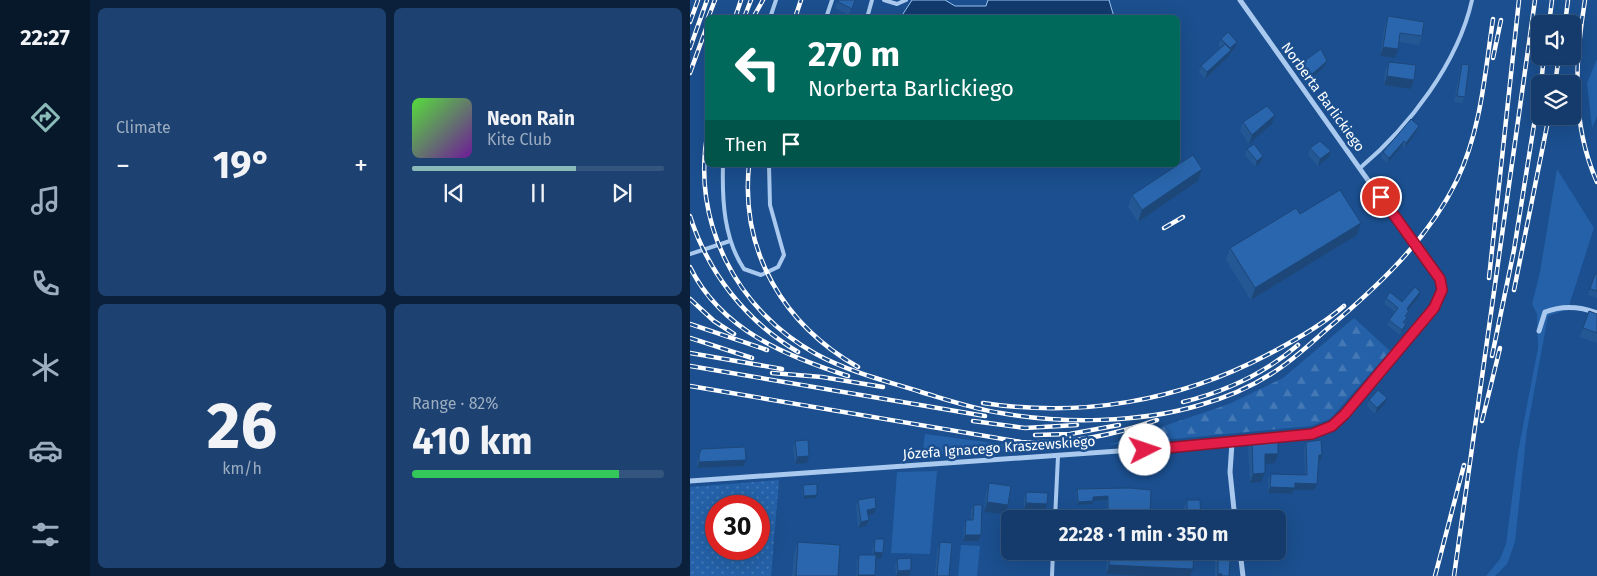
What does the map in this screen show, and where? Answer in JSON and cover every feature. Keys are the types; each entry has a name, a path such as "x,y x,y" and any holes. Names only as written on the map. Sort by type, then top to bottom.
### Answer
{"street":[{"name":"Norberta Barlickiego","path":"1240,0 1440,279 1442,290 1434,308"},
{"path":"1539,331 1545,312 1558,307 1584,308 1597,313"},
{"name":"Józefa Ignacego Kraszewskiego","path":"690,481 1232,443 1312,434 1332,426 1434,308"},
{"path":"1232,443 1230,472 1234,510"},
{"path":"1241,560 1243,576"}],"lane":[{"path":"771,15 776,0"},
{"path":"827,15 832,0"},
{"path":"868,15 872,0"},
{"path":"884,0 897,4 906,0"},
{"path":"1360,168 1393,136 1443,70 1464,30 1472,0"},
{"path":"723,167 724,208 730,241 738,260 744,269 750,273 768,273 778,267 782,261 783,248 770,205 769,167"},
{"path":"690,254 730,241"},
{"path":"1055,510 1058,456"},
{"path":"1052,576 1053,560"}],"green space":[{"path":"1597,59 1597,116 1592,128 1587,83"},
{"path":"1557,169 1594,228 1568,309 1548,316 1527,430 1515,542 1507,564 1495,576 1486,576 1500,559 1506,544 1518,452 1538,348 1537,314 1532,304 1540,272"},
{"path":"1354,318 1390,351 1330,419 1311,426 1108,445 1229,404 1283,378"},
{"path":"925,434 1038,449 922,455"},
{"path":"937,471 930,554 891,553 897,472"},
{"path":"779,480 771,576 690,576 690,487"},
{"path":"961,545 980,546 977,576 958,576"}],"shaded area":[{"path":"912,0 945,0 955,6 986,6 988,0 1109,0 1113,15 902,15"}],"building":[{"path":"839,0 855,0 852,9 838,2"},
{"path":"1388,16 1424,22 1422,36 1400,33 1398,49 1383,47"},
{"path":"1228,32 1237,42 1230,48 1221,39"},
{"path":"1225,44 1231,50 1207,72 1201,66"},
{"path":"1321,49 1327,61 1311,75 1300,64"},
{"path":"1389,62 1416,65 1414,80 1387,76"},
{"path":"1462,64 1469,65 1465,97 1457,96"},
{"path":"1267,106 1275,115 1252,135 1243,122"},
{"path":"1411,119 1419,126 1406,143 1404,141 1389,158 1383,152"},
{"path":"1320,141 1331,151 1320,159 1310,148"},
{"path":"1254,144 1263,156 1257,161 1247,149"},
{"path":"1193,155 1202,169 1142,210 1132,195 1175,167 1180,167 1180,164"},
{"path":"1340,190 1361,223 1255,288 1230,248 1296,208 1300,214"},
{"path":"1595,274 1597,275 1597,291 1590,289"},
{"path":"1415,287 1420,292 1408,307 1407,310 1409,311 1405,316 1407,318 1403,322 1406,324 1402,330 1389,320 1398,308 1386,298 1390,292 1402,302"},
{"path":"1589,311 1597,314 1597,333 1583,328"},
{"path":"1378,390 1387,398 1377,408 1369,400"},
{"path":"1278,438 1278,454 1265,454 1265,473 1253,474 1252,440"},
{"path":"808,440 809,456 797,457 795,441"},
{"path":"1321,440 1322,455 1319,455 1317,484 1295,483 1295,488 1270,487 1271,474 1307,475 1306,442"},
{"path":"745,447 746,460 699,462 701,449"},
{"path":"989,483 1011,486 1008,505 987,502"},
{"path":"817,484 817,495 804,496 803,485"},
{"path":"1129,488 1151,490 1150,510 1108,510 1108,496 1093,497 1093,501 1078,502 1077,489"},
{"path":"1026,492 1048,493 1047,504 1026,503"},
{"path":"875,497 876,508 867,510 869,520 861,522 858,500"},
{"path":"1187,500 1200,500 1201,510 1187,510"},
{"path":"974,505 982,505 981,535 965,535 966,520 973,520"},
{"path":"875,539 884,539 883,553 874,552"},
{"path":"798,542 840,545 838,576 796,576"},
{"path":"940,542 952,543 949,576 937,576"},
{"path":"859,555 876,555 875,575 858,575"},
{"path":"911,558 911,570 898,571 897,559"},
{"path":"1109,560 1194,560 1193,569 1109,565"},
{"path":"1218,560 1230,560 1229,576 1218,574"}],"railway":[{"path":"690,22 698,0"},
{"path":"690,48 707,0"},
{"path":"709,15 715,0"},
{"path":"736,15 741,0"},
{"path":"745,15 751,0"},
{"path":"755,15 763,0"},
{"path":"796,15 801,0"},
{"path":"1489,278 1519,0"},
{"path":"1454,576 1535,0"},
{"path":"1550,15 1552,0"},
{"path":"1566,15 1568,0"},
{"path":"1585,0 1579,46 1579,115 1583,138 1597,182"},
{"path":"705,156 706,198 713,230 726,260 742,288 763,314 788,336 816,354 868,376 961,404 1025,417 1101,420 1177,411 1219,399 1263,379 1278,369 1299,354 1382,280 1416,243 1445,202 1457,180 1472,141 1481,101 1493,19"},
{"path":"1493,58 1501,20"},
{"path":"690,73 705,31"},
{"path":"1542,75 1543,65"},
{"path":"1556,75 1558,65"},
{"path":"1492,356 1514,250 1534,125"},
{"path":"1514,290 1547,125"},
{"path":"749,167 748,197 752,227 760,256 772,283 789,308 808,330 832,350 858,367"},
{"path":"690,216 707,257 731,294 762,326 798,352"},
{"path":"1164,228 1183,217"},
{"path":"690,267 703,289 719,308 757,338 802,359 848,376"},
{"path":"690,299 714,321 734,334"},
{"path":"983,403 1020,407 1093,407 1129,402 1164,394 1234,371 1267,355 1307,333 1344,306"},
{"path":"690,324 767,350"},
{"path":"690,338 752,358"},
{"path":"1183,402 1214,393 1244,380 1272,364 1298,345"},
{"path":"1482,421 1500,348"},
{"path":"690,353 782,369"},
{"path":"690,366 985,416"},
{"path":"772,373 822,377 883,387"},
{"path":"690,386 1021,442 1056,442 1090,438 1107,435 1157,420"},
{"path":"973,421 1025,428 1077,425"},
{"path":"1035,435 1070,434 1119,425"},
{"path":"1435,576 1464,465"}],"route":[{"path":"1145,450 1312,434 1332,426 1345,414 1434,308 1442,290 1440,279 1381,197"}]}
